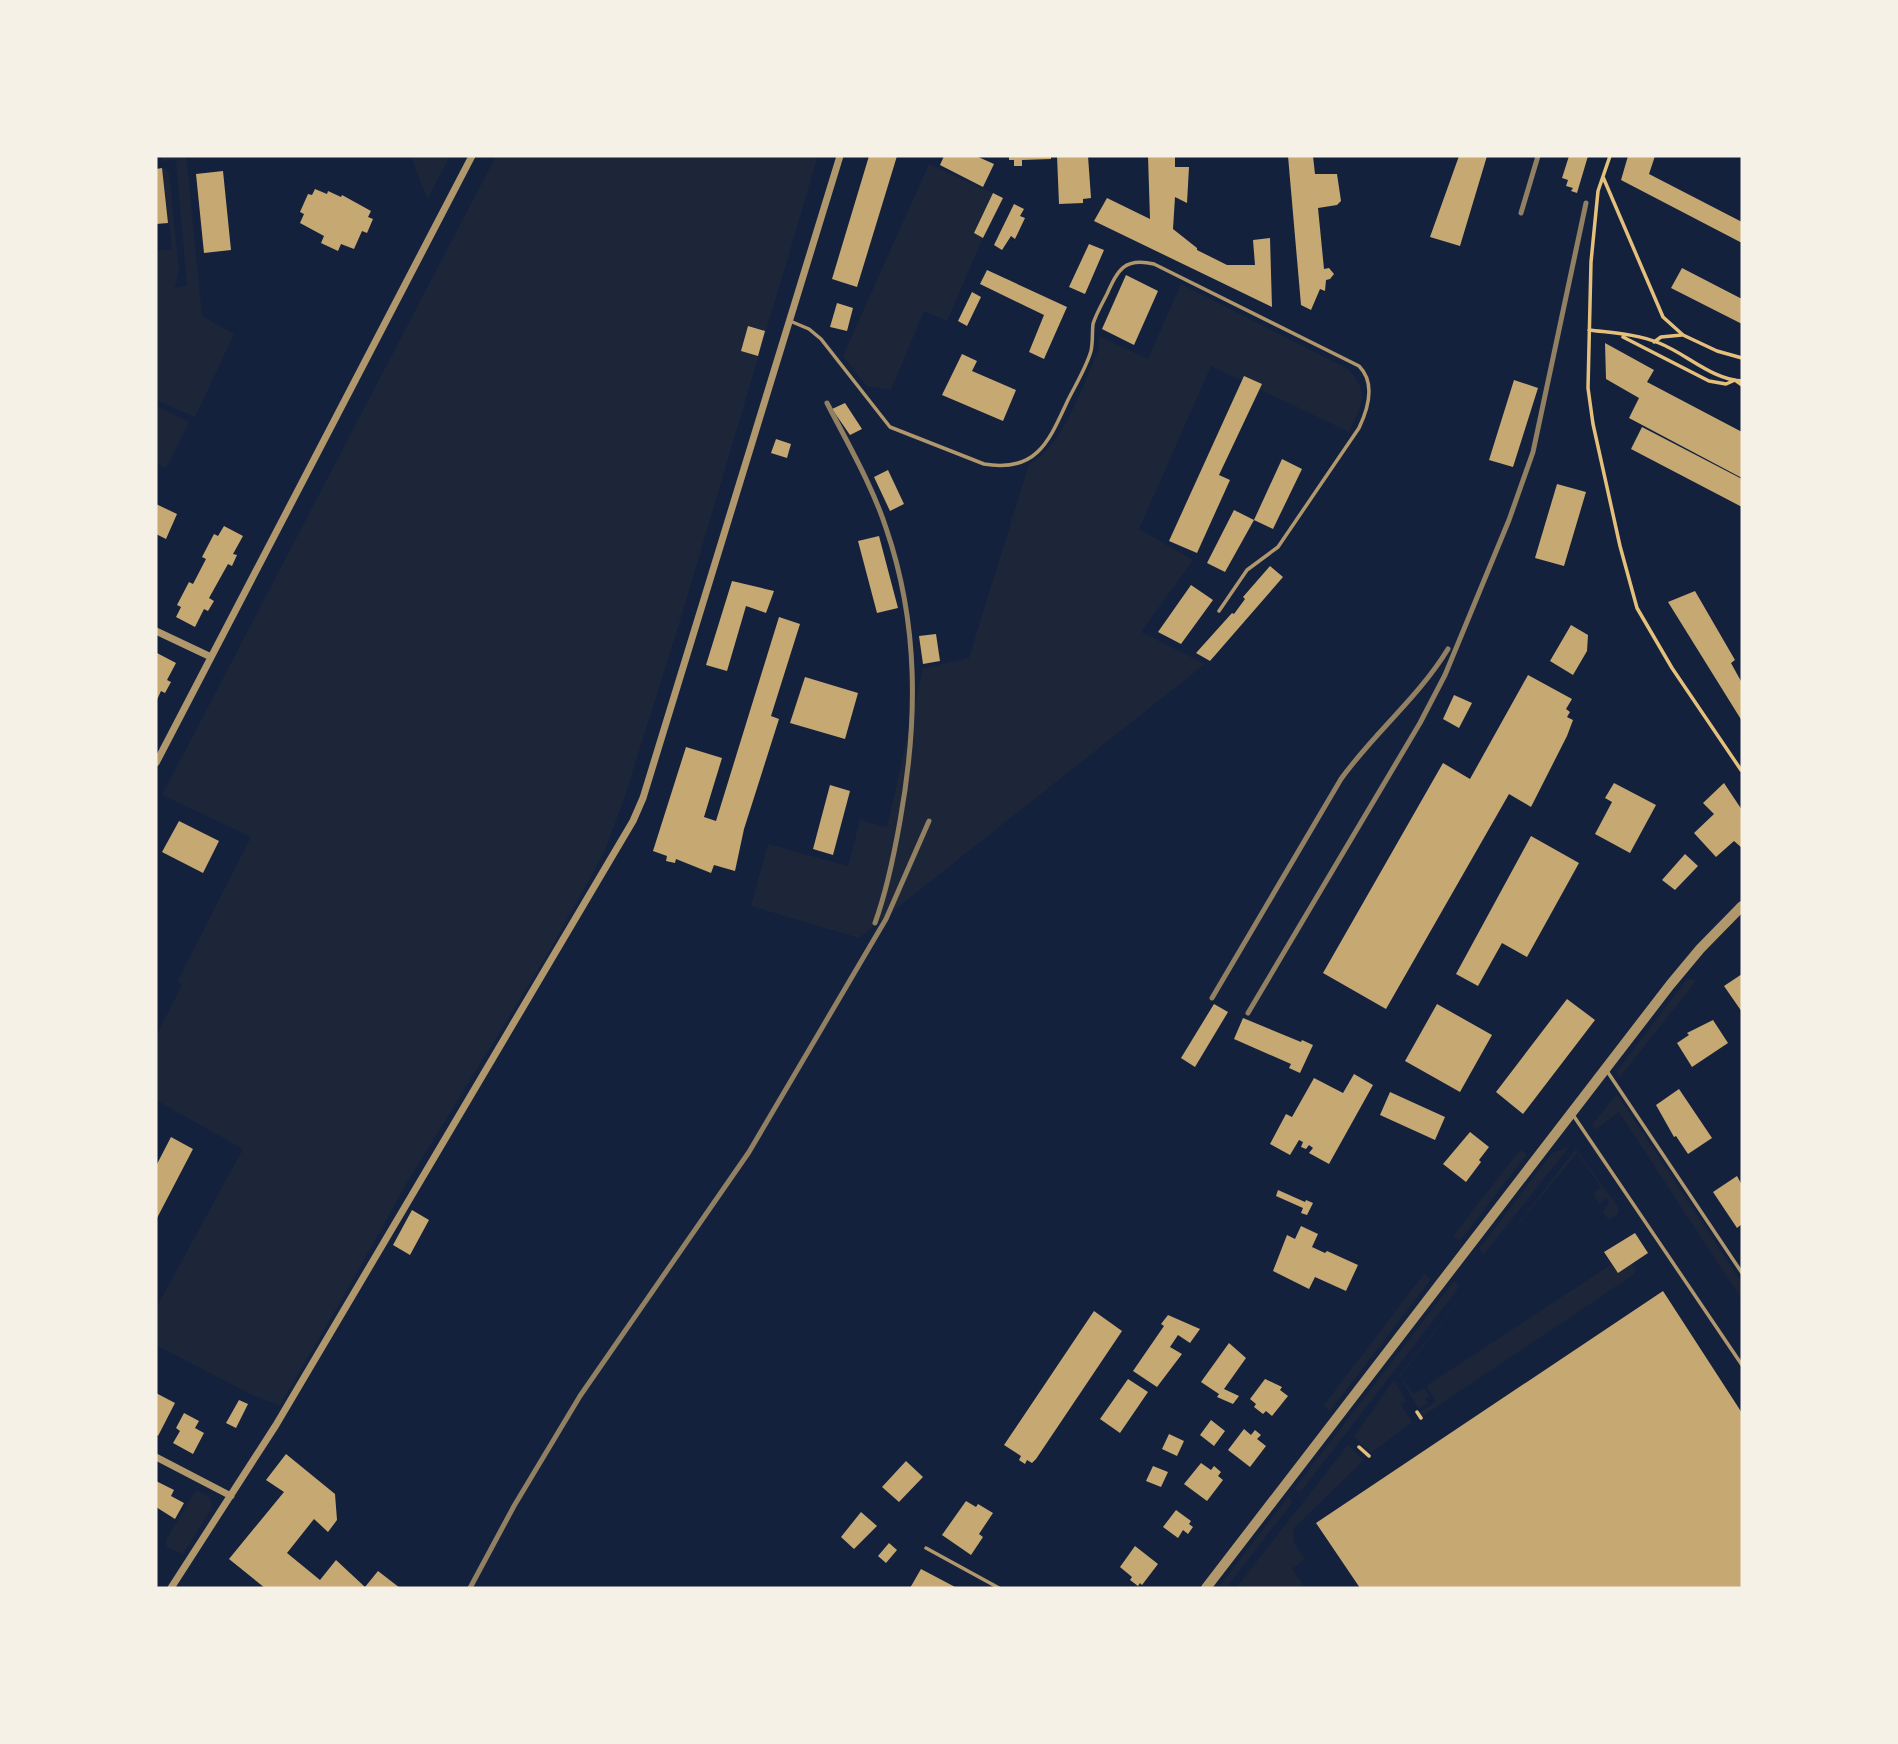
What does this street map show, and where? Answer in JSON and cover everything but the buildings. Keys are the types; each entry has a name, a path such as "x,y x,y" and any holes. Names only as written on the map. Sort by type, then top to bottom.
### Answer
{"street":[{"path":"156,763 472,156"},
{"path":"172,1588 284,1413 633,821 643,798 840,156"},
{"path":"156,631 211,656"},
{"path":"1206,1588 1685,967 1742,906"},
{"path":"156,1457 231,1496"}],"lane":[{"path":"790,320 809,329 821,339 895,430 994,466 1020,464 1032,458 1047,444 1089,355 1095,318 1118,271 1128,264 1154,264 1359,366 1367,377 1369,393 1359,428 1278,547 1247,570 1219,611"},
{"path":"1606,1069 1742,1273"},
{"path":"1572,1113 1742,1365"},
{"path":"926,1548 999,1588"}],"path":[{"path":"1610,156 1602,175 1596,205 1591,262 1588,388 1593,424 1620,546 1637,608 1672,668 1741,770"},
{"path":"1602,175 1663,317 1683,335 1717,351 1742,358"},
{"path":"1589,330 1654,342 1713,373 1742,383"},
{"path":"1618,334 1709,381 1726,384 1735,380"},
{"path":"1654,342 1661,337 1683,335"},
{"path":"1417,1412 1421,1418"},
{"path":"1359,1447 1369,1456"}],"shaded area":[{"path":"162,156 186,156 202,316 234,334 195,417 156,400 156,251 172,249 162,168 169,174 179,270 175,288 187,286 176,160 162,161"},
{"path":"411,156 450,156 428,198 427,198"},
{"path":"496,156 818,156 679,624 624,799 604,853 547,955 405,1186 280,1405 254,1396 156,1345 156,1308 243,1149 156,1100 156,1036 182,985 177,982 251,837 162,795"},
{"path":"929,164 993,193 974,233 983,238 947,321 924,311 891,390 867,386 843,356"},
{"path":"1181,284 1348,369 1359,385 1362,399 1349,432 1211,366 1139,529 1193,560 1141,632 1205,664 859,938 751,906 768,844 848,866 860,820 887,827 923,668 969,658 1029,464 1052,444 1071,413 1099,348 1099,336 1148,359"},
{"path":"156,406 189,422 166,468 156,463"},
{"path":"1688,978 1696,981 1619,1078 1617,1071"},
{"path":"1617,1094 1742,1283 1742,1300 1619,1112 1595,1130 1592,1125"},
{"path":"1569,1147 1484,1254 1479,1249 1552,1153"},
{"path":"1576,1149 1618,1207 1618,1214 1609,1220 1603,1213 1609,1202 1606,1198 1599,1204 1593,1194 1601,1187 1577,1153 1499,1248 1400,1377 1414,1394 1424,1388 1429,1396 1425,1399 1428,1403 1419,1409 1399,1376"},
{"path":"1520,1150 1527,1154 1460,1241 1453,1236"},
{"path":"1632,1263 1636,1271 1633,1275 1423,1416 1420,1412 1436,1401 1426,1386 1612,1264 1618,1272"},
{"path":"1424,1274 1431,1279 1330,1411 1323,1406"},
{"path":"1454,1281 1460,1286 1302,1490 1294,1489"},
{"path":"1394,1380 1406,1401 1401,1405 1412,1422 1371,1453 1354,1437"},
{"path":"1348,1445 1364,1460 1293,1529 1294,1543 1305,1559 1292,1569 1305,1588 1236,1588"},
{"path":"196,1490 210,1497 212,1508 183,1554 167,1547 166,1540"},
{"path":"1288,1497 1291,1504 1226,1588 1218,1588"}],"railway":[{"path":"1521,213 1538,156"},
{"path":"1248,1013 1420,723 1445,675 1509,520 1533,452 1586,203"},
{"path":"827,403 867,480 886,528 905,600 910,637 912,710 906,784 893,860 875,923"},
{"path":"1212,998 1341,779 1423,684 1448,649"},
{"path":"470,1588 514,1506 580,1396 749,1152 886,919 929,821"}]}
